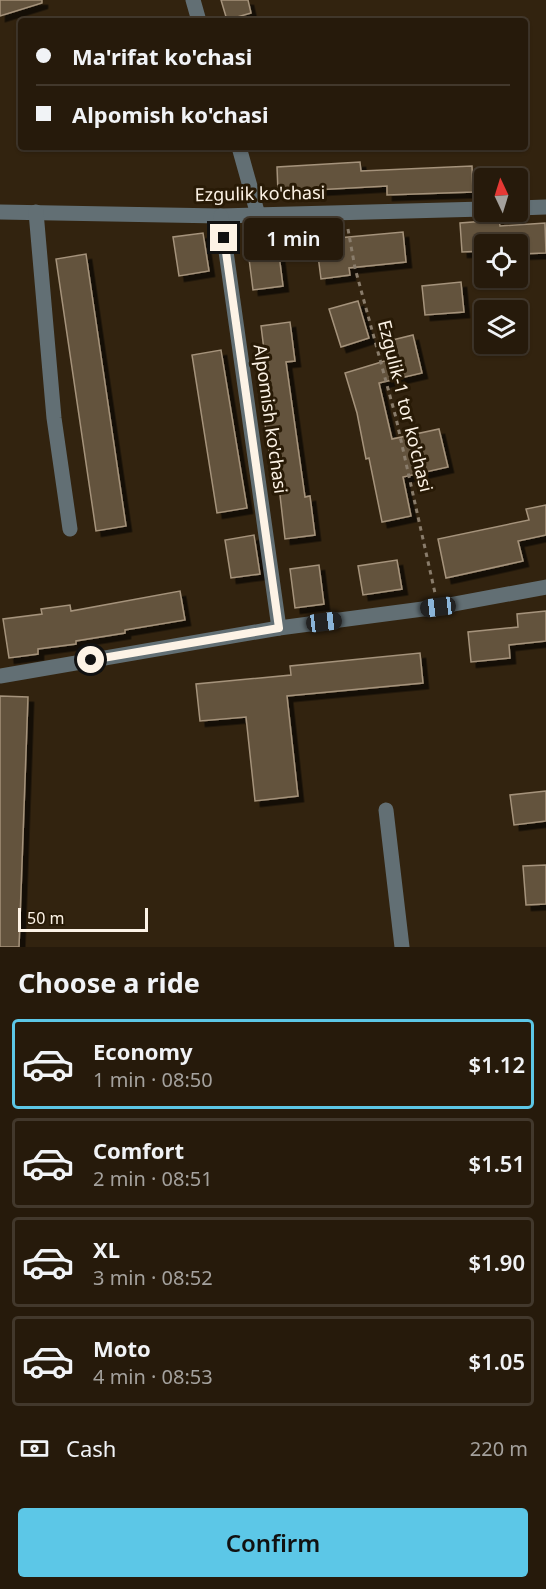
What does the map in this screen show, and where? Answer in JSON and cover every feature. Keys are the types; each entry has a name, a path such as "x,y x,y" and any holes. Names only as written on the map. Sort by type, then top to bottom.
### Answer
{"street":[{"path":"193,0 199,18"},
{"path":"240,150 258,215"},
{"path":"528,208 546,207"},
{"name":"Ezgulik ko'chasi","path":"0,212 221,216 474,209"},
{"path":"36,212 54,417 70,529"},
{"name":"Alpomish ko'chasi","path":"221,216 279,628"},
{"path":"0,676 279,628 438,607 546,587"},
{"path":"386,810 402,947"}],"path":[{"name":"Ezgulik-1 tor ko'chasi","path":"344,212 355,268 396,418 438,607"}],"building":[{"path":"0,0 42,0 42,3 0,16"},
{"path":"221,0 248,0 251,13 226,18"},
{"path":"360,162 361,171 472,166 473,192 387,195 387,186 278,192 277,167"},
{"path":"499,222 500,226 545,223 546,253 528,254 528,234 474,234 474,251 462,252 460,223"},
{"path":"403,232 406,262 349,268 350,275 321,279 316,240"},
{"path":"203,233 209,271 179,276 173,237"},
{"path":"278,247 283,286 253,290 248,251"},
{"path":"86,254 126,526 96,531 56,259"},
{"path":"461,282 464,312 425,315 422,286"},
{"path":"358,301 369,338 341,347 329,309"},
{"path":"290,322 295,361 286,362 305,497 310,496 315,535 285,539 278,478 273,478 259,383 268,382 261,326"},
{"path":"413,335 422,373 379,383 392,439 439,429 448,467 403,477 411,516 382,522 369,458 366,459 357,413 345,373 388,360 384,342"},
{"path":"221,350 247,508 217,513 192,355"},
{"path":"546,505 546,535 518,541 523,561 446,578 438,539 529,520 526,509"},
{"path":"254,535 260,574 231,578 225,540"},
{"path":"397,560 402,589 363,595 358,566"},
{"path":"319,565 324,604 295,608 290,569"},
{"path":"180,591 185,620 125,630 125,633 76,641 76,644 38,649 38,654 9,658 3,619 42,614 41,609 70,605 71,611"},
{"path":"546,611 546,641 509,645 510,658 471,662 468,632 518,627 517,614"},
{"path":"420,653 423,683 287,696 298,796 255,801 246,717 200,721 196,684 291,675 290,666"},
{"path":"0,696 28,697 19,947 0,947"},
{"path":"546,791 546,821 514,825 510,795"},
{"path":"546,865 546,904 526,905 523,866"}],"route":[{"path":"91,660 279,628 224,238"}]}
